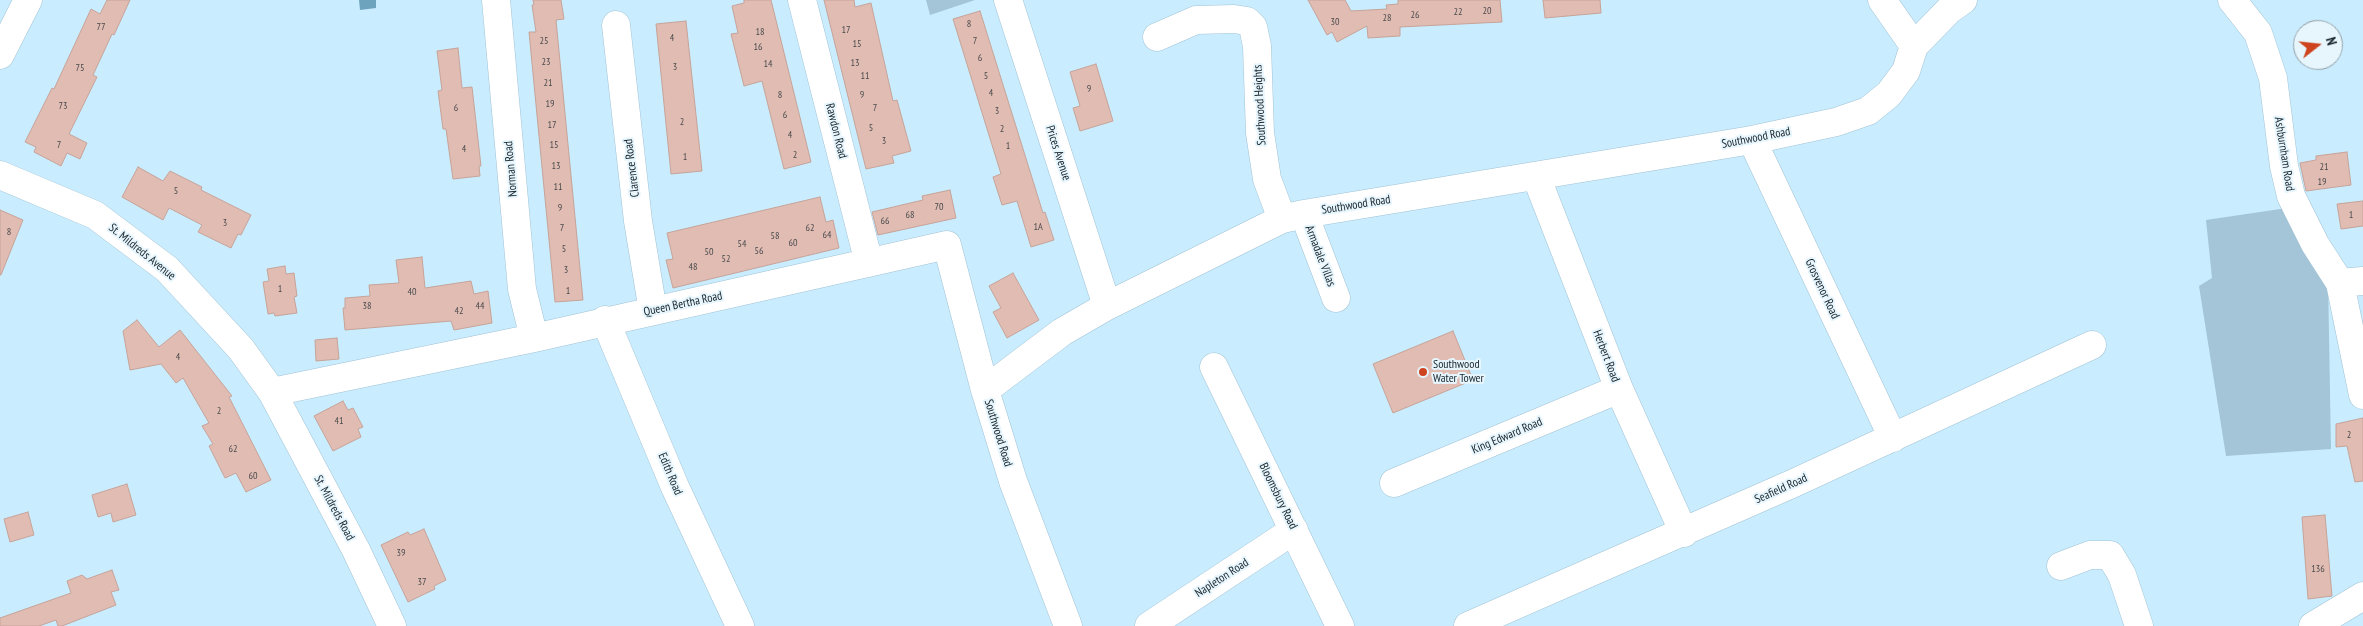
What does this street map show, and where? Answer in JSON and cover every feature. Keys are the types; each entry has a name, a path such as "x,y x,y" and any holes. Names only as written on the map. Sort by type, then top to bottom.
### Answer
{"street":[{"path":"0,55 28,0"},
{"name":"Norman Road","path":"496,0 522,289 534,338"},
{"name":"Rawdon Road","path":"802,0 869,263"},
{"name":"Prices Avenue","path":"1008,0 1107,306"},
{"path":"1882,0 1914,46"},
{"name":"Southwood Road","path":"1068,626 1013,481 984,390 1062,332 1107,306 1293,216 1752,140 1836,122 1868,111 1889,94 1906,71 1914,46 1948,10 1963,0"},
{"name":"Ashburnham Road","path":"2232,0 2258,34 2273,78 2284,166 2291,196 2315,244 2351,282 2363,395"},
{"path":"1157,37 1196,20 1218,18 1247,21 1274,20"},
{"name":"Southwood Heights","path":"1247,21 1252,27 1257,46 1260,133 1267,179 1293,216"},
{"name":"Clarence Road","path":"616,25 638,220 653,311"},
{"name":"Grosvenor Road","path":"1752,140 1893,438"},
{"name":"St. Mildreds Avenue","path":"0,175 95,215 167,269 241,349 272,392"},
{"name":"Herbert Road","path":"1536,176 1619,389 1684,533"},
{"name":"Armadale Villas","path":"1293,216 1336,298"},
{"name":"Queen Bertha Road","path":"272,392 534,338 605,320 947,245 984,390"},
{"name":"Edith Road","path":"605,320 674,487 740,626"},
{"name":"Seafield Road","path":"1468,626 1684,533 2092,345"},
{"name":"Bloomsbury Road","path":"1214,367 1340,626"},
{"name":"King Edward Road","path":"1394,483 1619,389"},
{"name":"St. Mildreds Road","path":"272,392 356,550 392,626"},
{"name":"Napleton Road","path":"1149,626 1294,530"},
{"path":"2061,566 2090,554 2110,555 2122,575 2139,626"},
{"path":"2312,626 2363,596"}],"shaded area":[{"path":"359,0 376,0 376,8 360,10"},
{"path":"926,0 975,0 930,15"},
{"path":"2287,208 2328,280 2331,449 2226,456 2199,286 2212,278 2206,220"}],"building":[{"path":"107,0 130,0 93,75 97,77 69,134 87,143 80,159 67,153 61,166 34,152 36,147 25,142 52,88 54,89 91,9 100,14"},
{"path":"533,0 561,0 564,19 556,20 583,300 555,302 529,32 536,32"},
{"path":"744,0 771,0 811,162 784,169 762,81 744,86 731,34 738,33 732,6 744,3"},
{"path":"824,0 854,0 855,7 871,3 893,101 897,100 911,151 892,156 894,163 866,169"},
{"path":"1308,0 1345,0 1351,11 1387,9 1386,5 1398,4 1398,0 1500,0 1502,22 1400,27 1400,36 1368,38 1367,26 1337,42 1332,32 1327,35"},
{"path":"1543,0 1600,0 1601,13 1545,18"},
{"path":"980,11 1043,213 1045,212 1054,240 1031,247 1017,201 1002,205 993,177 1001,174 953,19"},
{"path":"686,21 702,171 671,174 656,24"},
{"path":"458,48 462,88 472,87 481,166 479,166 480,176 453,179 446,129 443,129 438,91 442,90 437,51"},
{"path":"1096,64 1113,121 1080,131 1073,108 1080,106 1070,72"},
{"path":"2347,152 2351,185 2306,191 2300,163 2316,160 2316,156"},
{"path":"138,167 163,181 170,171 202,187 201,190 251,215 241,235 238,234 231,248 198,232 202,225 169,208 163,220 122,197"},
{"path":"950,190 956,218 878,235 872,212 923,200 922,196"},
{"path":"820,197 826,222 833,220 839,248 673,288 666,260 673,259 667,233"},
{"path":"2363,201 2363,226 2341,229 2337,204"},
{"path":"0,210 23,220 1,275 0,275"},
{"path":"422,257 425,288 471,281 474,294 488,291 492,323 454,330 451,321 345,330 343,308 345,308 345,298 370,296 369,285 399,283 396,260"},
{"path":"285,266 286,274 294,273 297,296 294,297 297,313 275,316 274,313 268,314 263,282 269,281 267,269"},
{"path":"1013,273 1039,320 1007,338 993,312 1001,308 989,286"},
{"path":"137,320 159,347 180,330 232,396 229,397 271,480 246,492 236,473 225,478 209,446 213,444 202,426 209,423 183,378 176,383 161,364 130,370 123,331"},
{"name":"Southwood Water Tower","path":"1453,331 1473,380 1393,413 1373,364"},
{"path":"337,338 339,359 316,361 315,340"},
{"path":"343,401 348,410 353,408 363,427 358,429 361,437 333,451 314,416"},
{"path":"2363,418 2363,481 2355,482 2347,446 2336,447 2336,424"},
{"path":"127,484 136,515 113,522 111,513 98,517 92,495"},
{"path":"28,512 34,535 10,542 4,519"},
{"path":"2325,515 2332,596 2308,599 2302,517"},
{"path":"424,529 446,580 434,586 435,589 408,602 381,545 408,532 410,535"},
{"path":"112,570 119,590 111,592 116,605 62,626 58,626 56,620 39,626 0,626 0,618 71,593 67,581 82,575 87,579"}],"place":[{"name":"Southwood Water Tower","path":"1423,372"}]}
